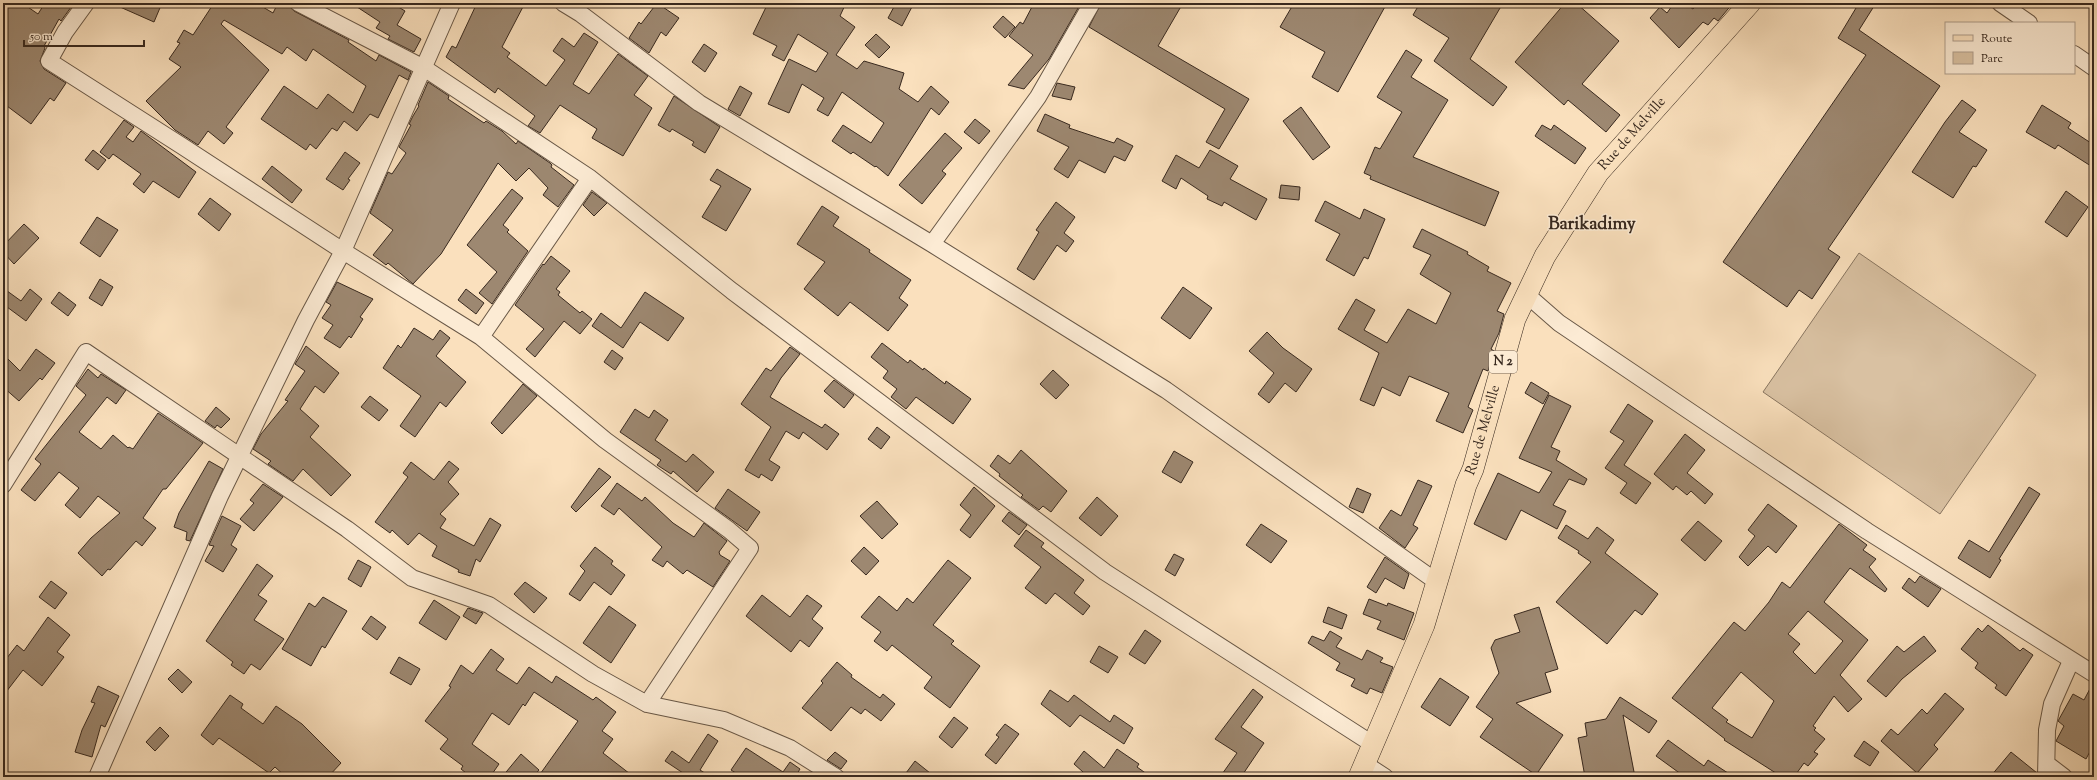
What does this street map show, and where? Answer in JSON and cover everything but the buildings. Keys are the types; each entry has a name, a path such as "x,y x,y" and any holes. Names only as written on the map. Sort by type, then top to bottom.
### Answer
{"main road":[{"name":"Rue de Melville","path":"1362,771 1424,625 1466,485 1473,469 1515,320 1545,256 1598,173 1750,3"}],"street":[{"path":"86,3 65,32 49,61 343,252 481,337 605,440 729,530 750,548 647,704"},
{"path":"298,3 424,68 590,178 732,291 1105,572 1374,745"},
{"path":"97,777 220,496 306,320 343,252 452,3"},
{"path":"563,3 581,14 699,103 932,244 1166,390 1437,582"},
{"path":"932,244 1038,97 1092,3"},
{"path":"2000,3 2027,22"},
{"path":"2075,55 2094,68"},
{"path":"481,337 590,178"},
{"path":"1527,295 1559,323 1860,526 2071,661 2094,674"},
{"path":"3,485 86,352 347,528 412,578 489,605 593,674 647,704 724,720 790,748 836,777"},
{"path":"2064,777 2046,770 2047,730 2052,704 2071,661"},
{"path":"1362,771 1385,777"}],"green space":[{"path":"1859,253 2036,375 1940,514 1763,392"}],"district":[{"name":"Barikadimy","path":"1592,225"}]}
